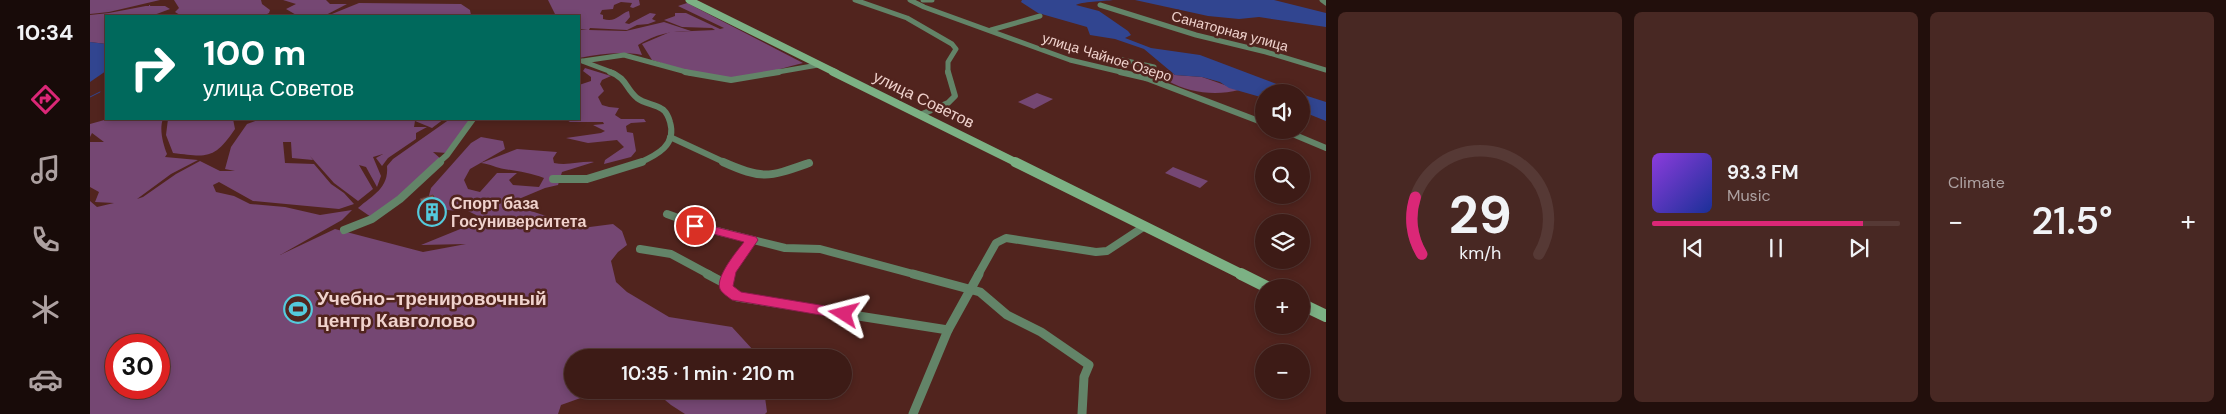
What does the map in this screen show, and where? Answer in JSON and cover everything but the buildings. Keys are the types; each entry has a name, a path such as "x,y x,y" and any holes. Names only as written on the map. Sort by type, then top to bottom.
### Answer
{"main road":[{"name":"улица Советов","path":"689,0 1255,281"},
{"path":"1310,308 1326,316"}],"street":[{"path":"855,0 907,18 952,44 956,49 947,64 947,76 955,96 948,103 920,115"},
{"name":"улица Чайное Озеро","path":"910,0 924,7 1070,60 1146,78 1213,106 1255,120"},
{"path":"923,0 932,0"},
{"path":"1322,0 1326,3"},
{"name":"Санаторная улица","path":"1100,5 1196,35 1266,52 1326,70"},
{"path":"991,30 1040,16"},
{"path":"580,62 624,55 701,76 731,80 818,64"},
{"path":"1118,58 1154,67 1146,78"},
{"path":"553,179 568,181 587,179 644,161 662,151 672,133 670,120 663,109 646,104 632,94 624,78 580,62"},
{"path":"344,230 372,219 400,199 447,155 472,120"},
{"path":"670,137 741,170 762,176 777,174 809,163"},
{"path":"1305,139 1326,148"},
{"path":"667,214 695,226 785,248 820,249 980,292 1007,315 1041,332 1089,365 1084,377 1082,414"},
{"path":"913,414 948,330 996,242 1006,238 1102,252 1107,251 1145,226"},
{"path":"752,240 730,271 726,284 726,288 737,297 948,330"},
{"path":"640,249 671,254 726,284"}],"shaded area":[{"path":"90,0 160,0 109,12 90,14"},
{"path":"174,0 261,0 262,4 270,10 265,15 180,15 175,12 179,8"},
{"path":"283,0 326,0 330,4 347,4 326,15 296,15 286,9 296,4"},
{"path":"548,0 639,0 640,5 633,8 630,7 632,3 621,2 614,5 613,9 602,10 600,14 603,15 603,19 611,20 629,11 630,17 625,23 629,24 650,13 656,14 652,19 656,21 637,25 627,30 590,28 589,30 626,31 664,22 691,31 663,34 651,38 638,45 642,55 626,53 580,58 580,30 588,30 580,29 580,15 556,15"},
{"path":"359,3 461,4 470,10 471,15 329,15"},
{"path":"687,3 803,63 753,76 723,79 696,74 652,60 642,44 670,32 715,30 712,28 682,27 664,20 675,16 675,13 686,13 720,29 724,28 678,6"},
{"path":"150,5 165,6 170,9 154,15 105,15 105,44 90,42 90,15"},
{"path":"585,68 611,76 602,80 600,84 604,91 598,97 602,105 619,108 615,115 621,119 644,119 646,122 631,123 626,126 627,132 633,133 636,151 631,157 604,164 605,160 624,147 617,140 588,143 566,138 605,131 593,125 604,124 603,122 570,122 567,120 580,120 580,85 591,81 591,77 583,71"},
{"path":"1167,70 1175,75 1202,77 1239,90 1221,93 1194,91 1168,81 1165,74"},
{"path":"1037,93 1053,99 1034,109 1018,102"},
{"path":"105,120 163,120 161,132 167,154 165,157 198,160 171,174 137,199 200,161 220,171 235,171 225,169 231,147 247,124 258,120 443,120 432,128 415,121 414,127 427,127 416,133 416,139 388,158 382,166 376,158 383,154 373,157 381,176 377,187 366,167 359,165 373,189 358,201 334,183 310,156 313,160 292,158 291,142 283,142 285,163 314,164 331,184 344,193 354,204 339,209 253,201 219,182 213,185 216,192 234,196 250,204 285,207 320,215 352,210 342,220 280,255 335,229 423,252 466,244 421,245 480,221 478,216 464,209 454,211 445,209 428,199 431,188 471,143 481,137 503,141 505,149 470,169 464,180 468,189 480,192 497,173 517,173 509,180 513,185 539,187 544,178 481,163 517,149 557,152 553,158 554,163 594,162 562,172 558,185 545,188 514,201 522,208 582,228 613,224 622,231 627,245 611,261 616,282 627,292 669,317 732,327 752,349 564,349 564,399 578,399 561,405 558,414 90,414 90,201 97,207 114,203 95,202 99,192 90,187 90,142 104,142 92,133 90,137 90,124"},
{"path":"168,120 233,120 235,129 228,139 215,151 202,155 173,153 166,135"},
{"path":"449,120 474,120 447,153 433,152 441,159 406,192 371,217 358,208 383,186 387,174 387,166 393,159"},
{"path":"1173,167 1208,181 1200,188 1165,173"},
{"path":"664,399 765,399 767,412 765,414 685,414"}],"water":[{"path":"1022,0 1113,0 1076,5 1099,11 1128,31 1131,35 1125,38 1151,48 1200,55 1277,84 1255,84 1255,95 1229,88 1220,82 1202,77 1175,75 1144,49 1115,39 1090,35 1087,27 1038,13 1021,2"},
{"path":"1135,0 1274,0 1326,13 1326,27 1259,17 1239,19 1208,16"},
{"path":"90,42 105,44 105,72 90,82"},
{"path":"1310,97 1326,102 1326,121 1310,115"}],"waterway":[{"path":"90,97 100,92"}],"place":[{"name":"Спорт база Госуниверситета","path":"432,212"},
{"name":"Учебно-тренировочный центр Кавголово","path":"298,309"}],"route":[{"path":"695,226 752,240 730,271 726,284 726,288 737,297 844,314"}]}
